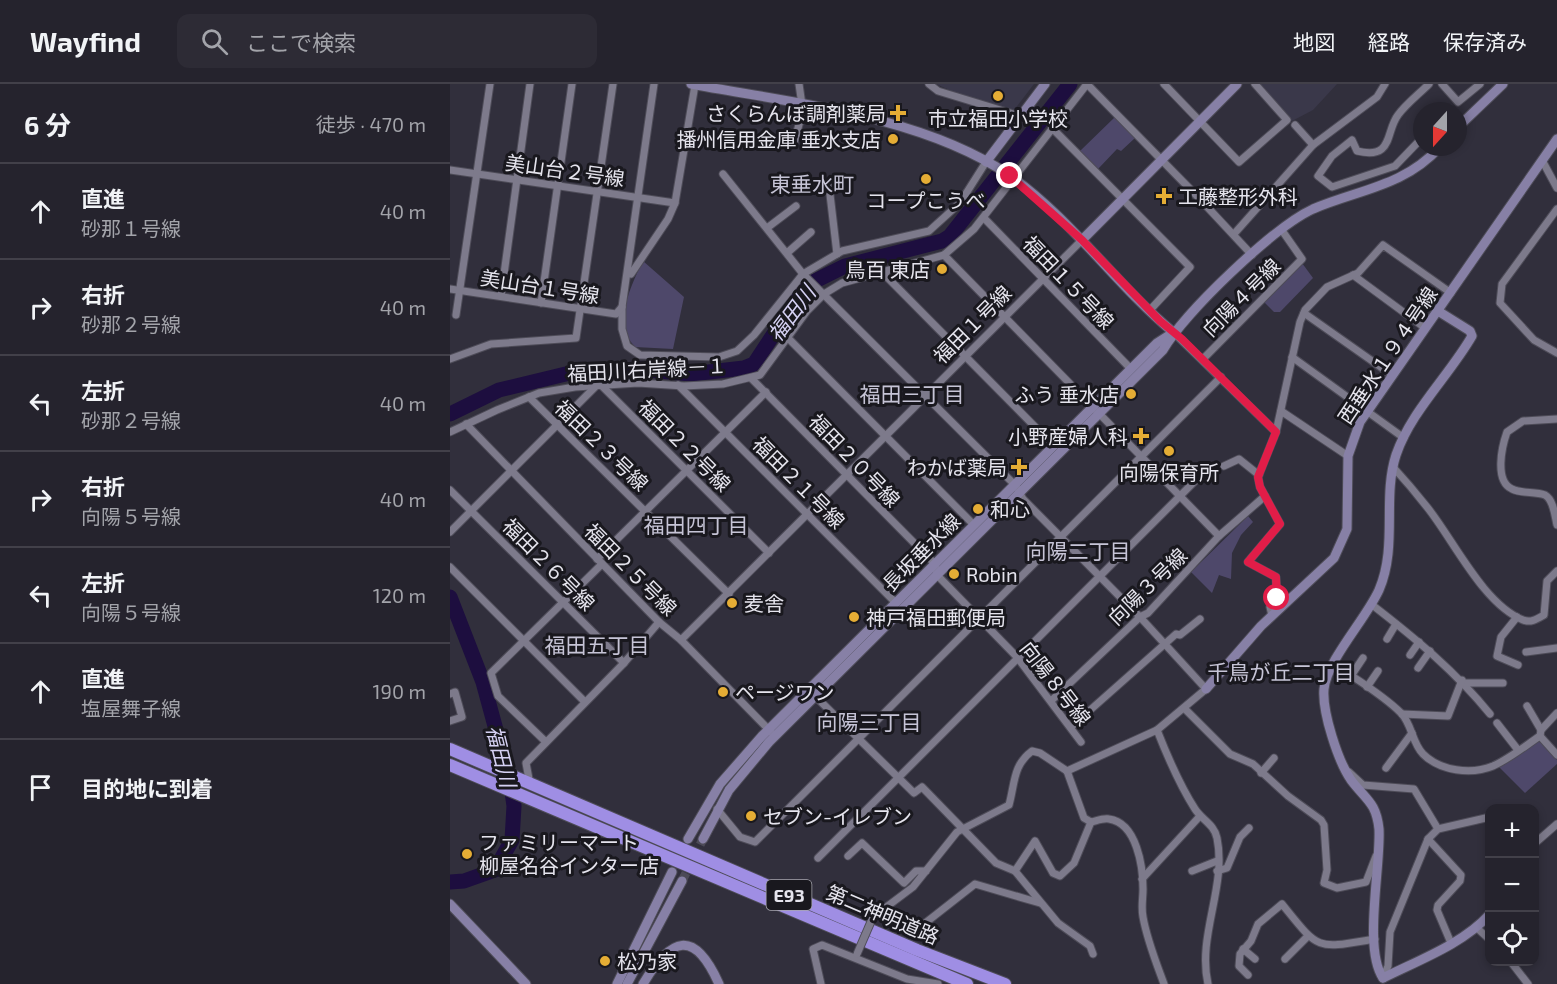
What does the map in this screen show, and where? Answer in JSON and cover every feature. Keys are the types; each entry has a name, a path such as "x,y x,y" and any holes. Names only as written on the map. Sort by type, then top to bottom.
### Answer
{"highway":[{"name":"第二神明道路","path":"450,749 938,959 1005,984"},
{"name":"第二神明道路","path":"450,765 967,984"}],"street":[{"path":"456,315 490,84"},
{"path":"501,296 530,84"},
{"path":"541,303 572,84"},
{"path":"450,359 491,344 576,338 613,84"},
{"path":"654,84 628,278 622,307 622,329 627,346 640,355 719,357 737,351 754,335 803,274 837,254 929,231 960,203 1045,84"},
{"path":"628,278 638,260 668,219 675,203 693,84 890,123 947,143 1011,177 1082,240 1150,310 1276,432"},
{"path":"794,143 803,106 799,84"},
{"path":"928,84 938,91 1020,116"},
{"path":"1087,84 1234,234 1251,255"},
{"name":"福田川右岸線－１","path":"450,432 529,397 599,386 638,383 723,384 751,378 765,371 787,337 824,294 842,283 944,255 984,218 1011,177 1087,84"},
{"name":"福田１号線","path":"681,640 770,554 807,514 1238,84"},
{"path":"1167,85 1239,162 1287,120 1255,84"},
{"path":"1341,199 1332,187 1318,176 1332,156 1352,140 1358,151 1377,152 1391,138 1396,116 1429,84"},
{"path":"1442,84 1458,102 1480,84"},
{"path":"1467,119 1503,84"},
{"path":"1234,234 1313,145 1377,97 1384,85"},
{"path":"1295,125 1313,145"},
{"path":"1053,128 1190,267 1150,310"},
{"name":"西垂水１９４号線","path":"1067,771 1157,730 1185,709 1272,616 1334,558 1341,546 1349,512 1350,442 1366,411 1557,139"},
{"path":"1332,187 1395,166 1413,147"},
{"name":"長坂垂水線","path":"703,839 717,809 743,769 772,732 815,696 937,575 1095,411 1157,343 1173,332 1251,255 1281,229 1303,215 1401,178 1431,156"},
{"path":"1542,162 1557,188"},
{"name":"美山台２号線","path":"450,170 675,203"},
{"path":"723,174 803,274 926,396 1098,576 1140,616 1206,689"},
{"path":"829,186 837,254"},
{"path":"767,228 796,206"},
{"path":"1557,209 1502,284 1500,303 1534,340 1557,353"},
{"name":"福田１５号線","path":"984,218 1131,369"},
{"name":"向陽４号線","path":"1203,359 1302,259 1281,229"},
{"path":"787,253 811,232"},
{"path":"1272,616 1270,607 1277,598 1276,577 1248,562 1280,524 1260,487 1259,475 1276,432 1304,313 1328,287 1353,275 1383,245 1451,293"},
{"path":"944,255 1219,537"},
{"path":"881,271 1054,446"},
{"path":"1353,275 1425,328"},
{"name":"美山台１号線","path":"450,289 616,314 622,307"},
{"path":"1382,981 1378,970 1375,939 1379,831 1372,801 1360,790 1344,768 1326,706 1324,689 1334,664 1371,604 1385,572 1389,549 1394,467 1404,438 1472,336 1470,331 1438,311"},
{"path":"1304,313 1392,375"},
{"name":"長坂垂水線","path":"688,838 720,784 974,525 1017,490 1054,446 1163,350 1173,332"},
{"path":"787,337 974,525"},
{"path":"1292,357 1404,438"},
{"path":"717,809 740,837 755,842 1221,377"},
{"name":"福田２０号線","path":"751,378 935,564"},
{"name":"福田２１号線","path":"678,385 896,603"},
{"path":"450,532 599,386"},
{"name":"福田２２号線","path":"599,386 687,469 770,554"},
{"path":"546,742 498,696 491,673 564,601 645,511 766,392"},
{"name":"福田２３号線","path":"529,397 729,594"},
{"path":"1281,411 1348,456"},
{"path":"1557,419 1523,421 1507,432 1501,474 1506,485 1512,489 1545,495 1550,500 1557,525"},
{"name":"福田２５号線","path":"466,424 659,622 681,640 772,732"},
{"path":"1224,466 1239,459 1259,475"},
{"path":"1394,467 1427,507 1486,589 1517,617 1525,621 1533,621 1544,615 1547,581 1557,571"},
{"path":"818,858 896,777 1196,480"},
{"name":"福田２６号線","path":"450,490 624,663"},
{"name":"向陽３号線","path":"1053,700 1140,616 1148,613 1219,537 1265,496"},
{"path":"935,564 937,575"},
{"path":"450,567 585,702"},
{"name":"向陽８号線","path":"937,575 1017,657 1053,700 1081,742"},
{"path":"1371,604 1430,651 1463,681 1490,714"},
{"path":"1517,617 1501,637 1497,656 1518,665"},
{"path":"1071,727 1176,634 1179,635 1200,619"},
{"path":"529,779 526,763 624,663 659,622"},
{"path":"1387,639 1396,624"},
{"path":"1410,655 1419,642"},
{"path":"1526,652 1557,648"},
{"path":"1418,668 1430,651"},
{"path":"1350,676 1363,657"},
{"path":"1334,664 1379,693 1388,704 1402,714 1421,752 1442,767 1454,770 1491,766 1518,750 1540,733 1557,713"},
{"path":"1367,687 1378,671"},
{"path":"1463,681 1503,683"},
{"path":"1402,714 1448,716 1463,681"},
{"path":"450,694 455,692 462,717 450,721"},
{"path":"815,696 914,793 922,787 996,863 1015,871 1058,923 1089,946 1093,954"},
{"path":"1527,706 1540,733 1557,755"},
{"path":"1185,709 1230,754 1253,764 1324,825 1327,870 1324,883 1337,888 1366,882 1378,851"},
{"path":"1497,723 1518,750"},
{"path":"1157,730 1170,764 1200,816 1213,828 1217,836 1217,871 1204,946 1208,984"},
{"path":"1386,768 1412,733"},
{"path":"857,956 873,917 882,909 898,901 957,832 1009,805 1016,770 1021,759 1032,751 1040,753 1067,771 1081,812 1091,822"},
{"path":"1261,773 1274,758"},
{"path":"1344,768 1363,786 1414,789 1438,829"},
{"path":"1142,879 1200,816"},
{"path":"1382,981 1388,966 1390,932 1428,839 1438,829 1485,818"},
{"path":"1091,822 1110,819 1126,829 1136,844 1142,879 1144,921 1164,984"},
{"path":"1015,871 1035,841 1053,873 1060,876 1074,863 1091,822"},
{"path":"1539,840 1557,824"},
{"path":"1217,871 1227,868 1237,836 1249,828"},
{"path":"1428,839 1461,875 1460,881 1438,905 1437,910 1451,943"},
{"path":"848,856 862,843 904,884 916,872 926,871"},
{"path":"1192,872 1217,861"},
{"path":"617,984 672,872"},
{"path":"627,984 682,881"},
{"path":"882,909 895,917 924,924 975,884 1040,903"},
{"path":"450,904 526,984"},
{"path":"1248,975 1239,966 1240,954 1251,941 1256,929 1282,904 1308,936 1319,944 1328,946 1375,939"},
{"path":"1382,981 1476,928 1485,919"},
{"path":"1476,928 1485,936"},
{"path":"1285,959 1308,936"},
{"path":"821,984 813,949 822,945 857,956 907,979 938,984"},
{"path":"643,984 664,953 684,946 695,948 706,958 719,984"},
{"path":"1243,949 1255,959"},
{"path":"1514,966 1528,984"}],"shaded area":[{"name":"市立福田小学校","path":"936,84 1034,84 1014,110 956,93"},
{"path":"1260,84 1337,84 1313,110 1292,121"},
{"path":"1115,117 1135,138 1121,151 1117,149 1098,169 1080,151"},
{"path":"643,261 684,297 673,349 635,347 627,335 625,307"},
{"path":"1302,263 1313,278 1280,312 1274,312 1264,302"},
{"path":"1248,516 1253,522 1241,535 1232,553 1231,579 1219,575 1212,593 1191,572"},
{"path":"1537,741 1542,743 1557,760 1557,764 1525,793 1497,765"}],"waterway":[{"name":"福田川","path":"450,414 499,390 574,372 640,369 691,374 744,368 754,364 802,291 813,282 845,266 942,241 950,236 1070,84"},
{"name":"福田川","path":"450,597 483,682 511,785 514,806 512,840 495,870 464,881 450,882"}],"tunnel":[{"path":"682,881 703,839"}],"place":[{"name":"市立福田小学校","path":"998,96"},
{"name":"さくらんぼ調剤薬局","path":"898,113"},
{"name":"播州信用金庫 垂水支店","path":"893,139"},
{"name":"コープこうべ","path":"926,179"},
{"name":"工藤整形外科","path":"1164,196"},
{"name":"鳥百 東店","path":"942,269"},
{"name":"ふう 垂水店","path":"1131,394"},
{"name":"小野産婦人科","path":"1141,436"},
{"name":"向陽保育所","path":"1169,451"},
{"name":"わかば薬局","path":"1019,467"},
{"name":"和心","path":"978,509"},
{"name":"Robin","path":"954,574"},
{"name":"麦舎","path":"732,603"},
{"name":"神戸福田郵便局","path":"854,617"},
{"name":"ページワン","path":"723,692"},
{"name":"セブン-イレブン","path":"751,816"},
{"name":"ファミリーマート 柳屋名谷インター店","path":"467,854"},
{"name":"松乃家","path":"605,961"}],"district":[{"name":"東垂水町","path":"812,183"},
{"name":"福田三丁目","path":"912,393"},
{"name":"福田四丁目","path":"696,524"},
{"name":"向陽二丁目","path":"1078,550"},
{"name":"福田五丁目","path":"597,644"},
{"name":"千鳥が丘二丁目","path":"1281,671"},
{"name":"向陽三丁目","path":"869,721"}],"route":[{"path":"1010,176 1082,240 1160,321 1182,339 1276,432 1258,477 1260,487 1280,524 1248,562 1276,577 1277,598"}]}
